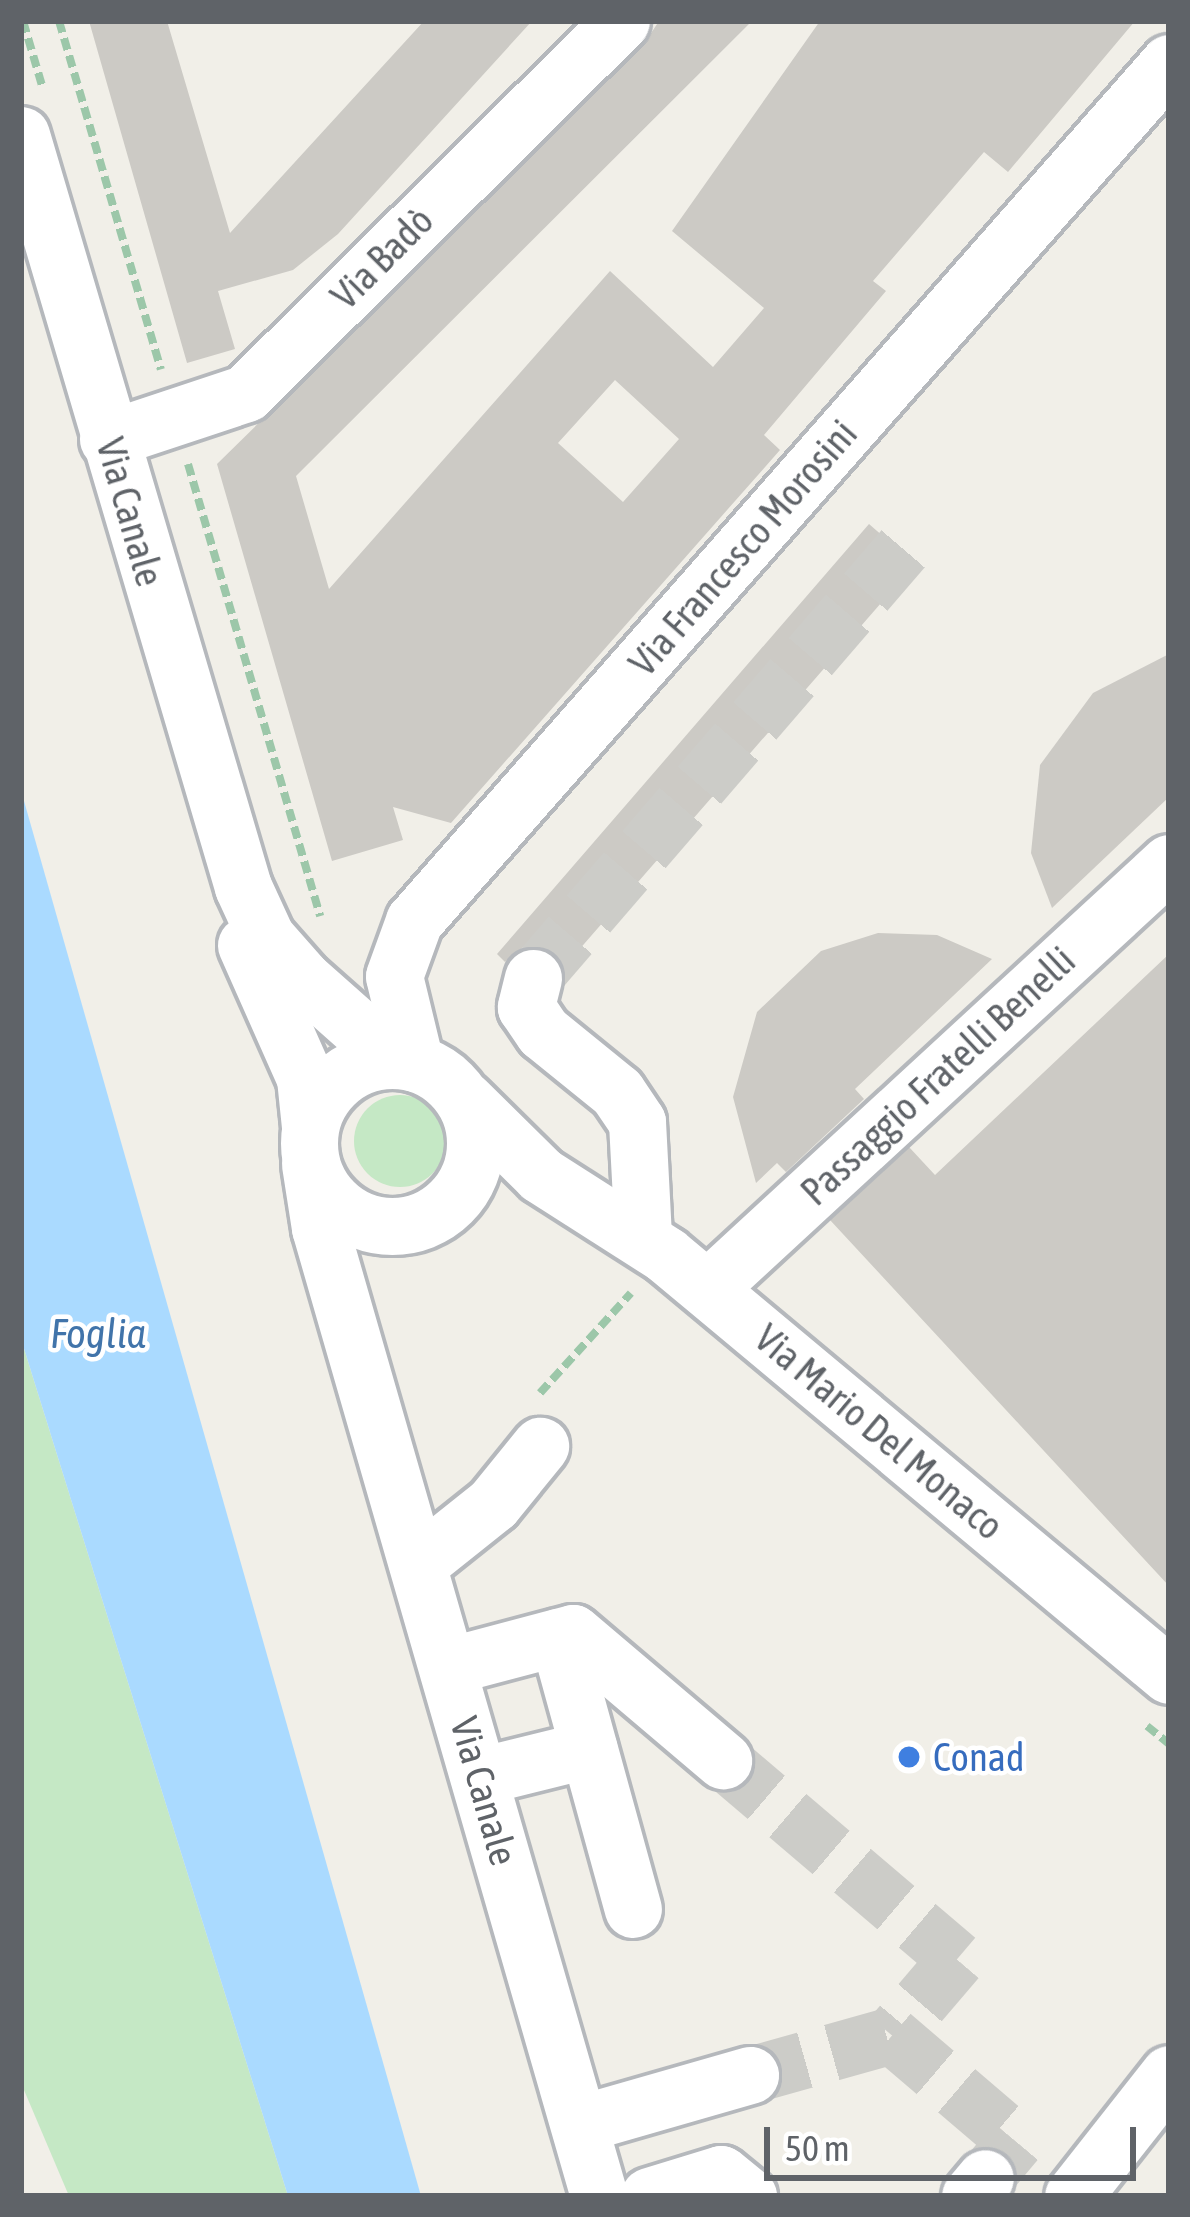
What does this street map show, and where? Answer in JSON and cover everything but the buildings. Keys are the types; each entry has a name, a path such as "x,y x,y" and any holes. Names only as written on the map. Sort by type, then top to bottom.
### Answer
{"street":[{"name":"Via Badò","path":"108,439 245,393 621,21"},
{"name":"Via Francesco Morosini","path":"404,1061 394,976 414,921 1169,63"},
{"name":"Via Canale","path":"21,135 243,887 266,937 303,979 404,1061 444,1077 466,1101 476,1130 474,1165 375,1269 363,1320 368,1385"},
{"name":"Passaggio Fratelli Benelli","path":"708,1288 1169,863"},
{"name":"Via Canale","path":"243,887 246,950 283,1018 305,1078 320,1228 599,2196"},
{"path":"532,978 526,1007 543,1032 617,1092 638,1121 643,1238"},
{"path":"310,1145 344,1075 404,1061"},
{"name":"Via Mario Del Monaco","path":"466,1101 541,1174 643,1238 708,1288 1169,1675"},
{"name":"Via Canale","path":"310,1145 327,1198 361,1222 429,1216"},
{"path":"580,1201 637,1170"},
{"name":"Via Mario Del Monaco","path":"429,1216 491,1192 580,1201"},
{"path":"419,1563 493,1504 540,1446"},
{"path":"448,1666 573,1633 723,1760"},
{"path":"558,1637 633,1909"},
{"path":"480,1776 589,1749"},
{"path":"1073,2196 1169,2074"},
{"path":"579,2124 750,2075"},
{"path":"649,2196 732,2189"}],"green space":[{"path":"400,1095 418,1098 433,1108 443,1123 443,1159 433,1174 418,1184 400,1187 382,1184 367,1174 357,1159 354,1141 357,1123 367,1108 382,1098"},
{"path":"21,1339 288,2196 69,2196 21,2083"}],"water":[{"name":"Foglia","path":"21,793 421,2196 288,2196 21,1339"}],"tunnel":[{"path":"533,978 906,545"},
{"path":"723,1760 957,1959 892,2035"},
{"path":"750,2075 892,2035 1016,2141 985,2178"}],"place":[{"name":"Conad","path":"909,1757"}]}
